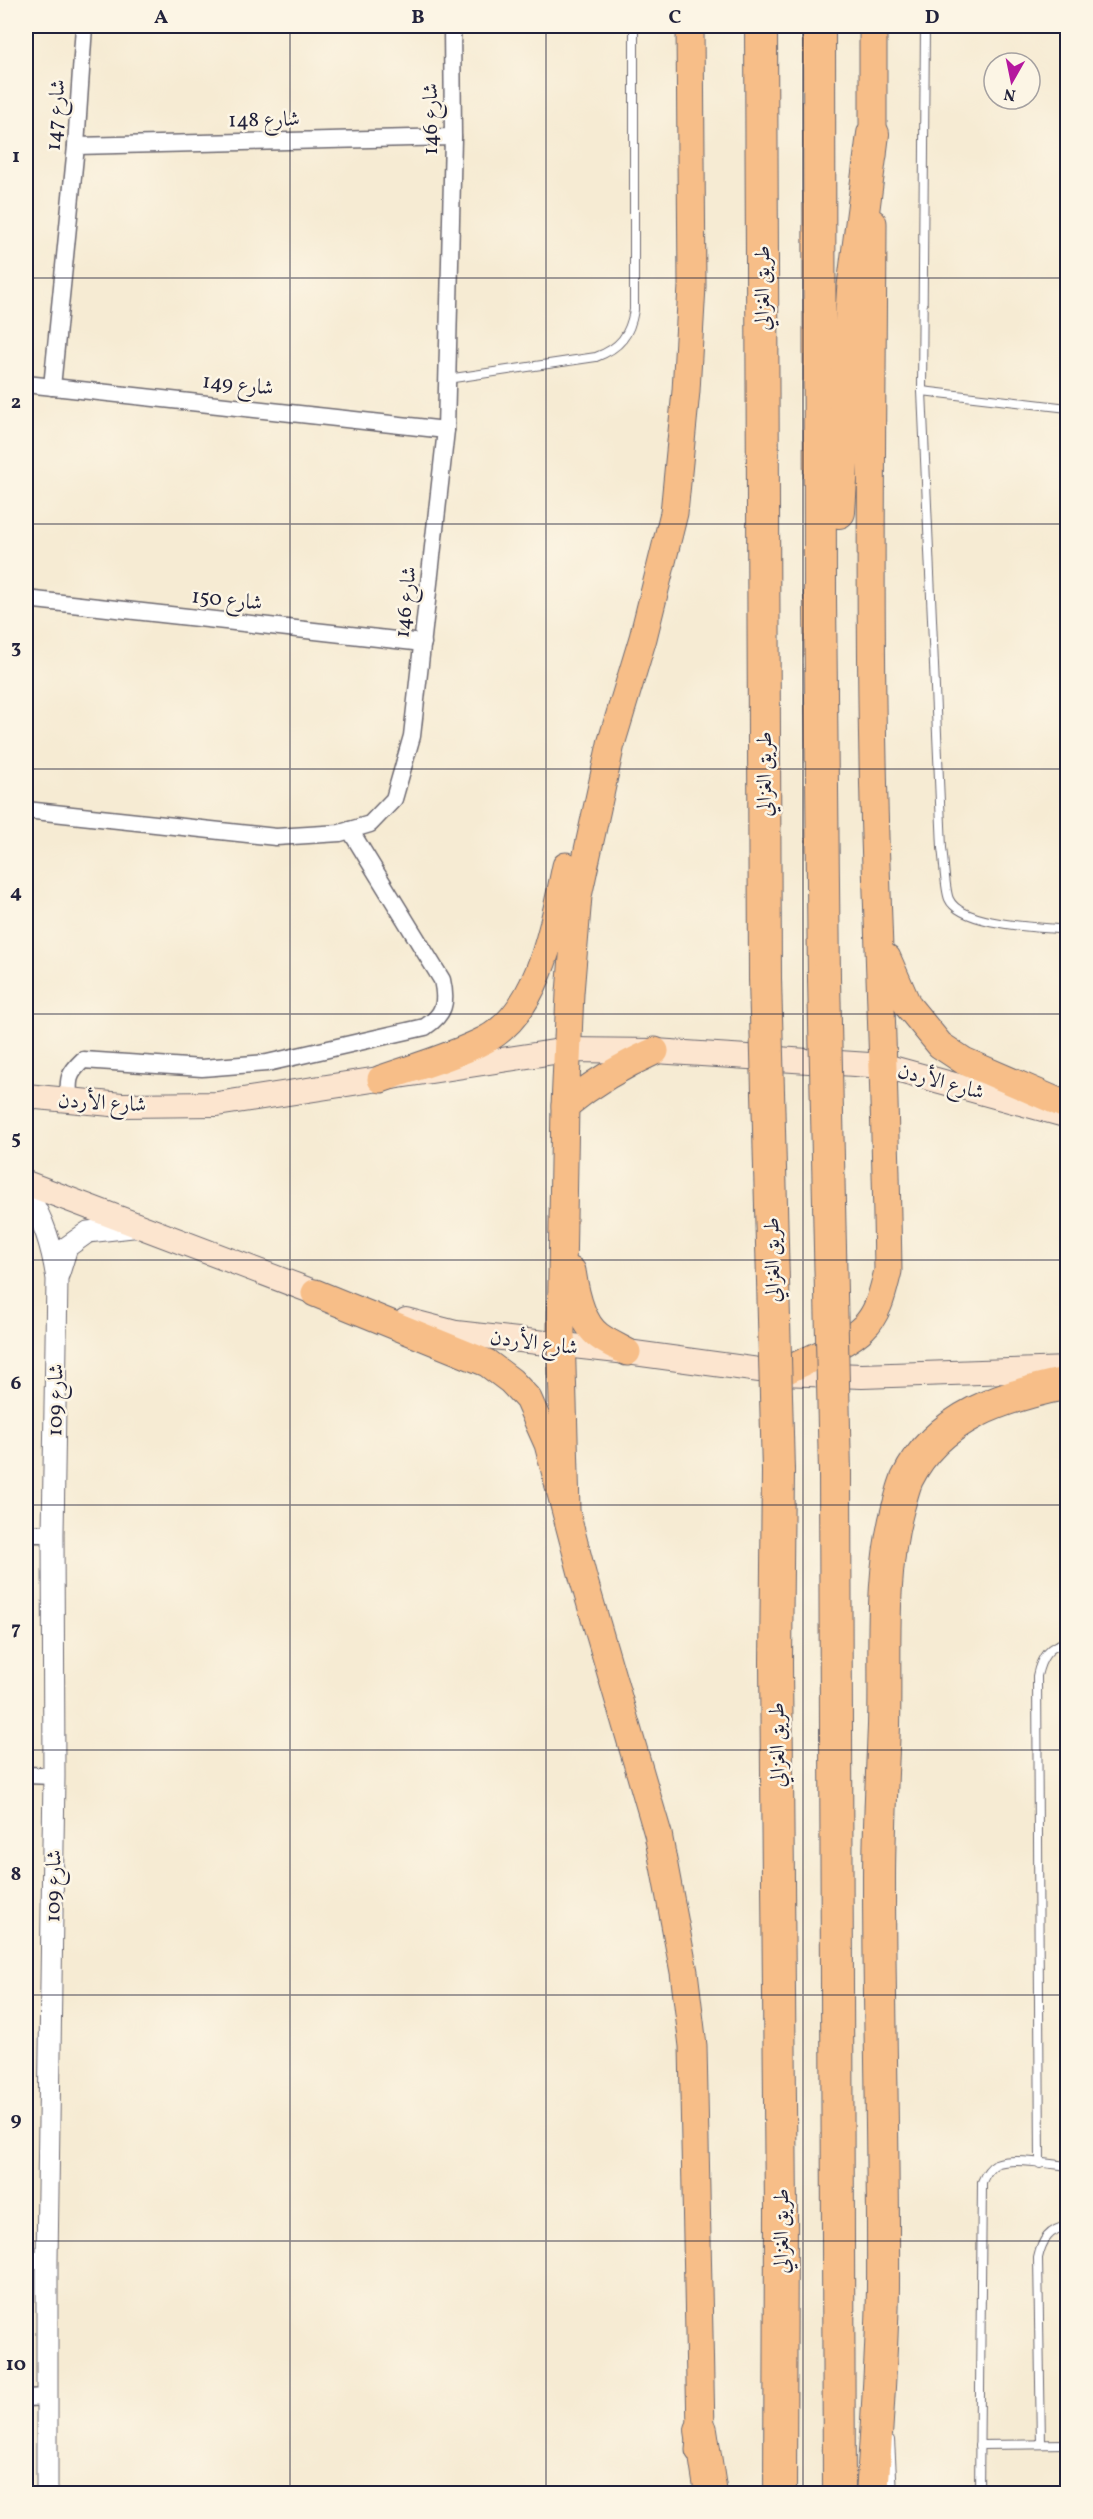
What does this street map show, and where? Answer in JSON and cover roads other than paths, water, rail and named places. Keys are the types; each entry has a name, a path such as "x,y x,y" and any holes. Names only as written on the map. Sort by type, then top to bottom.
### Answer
{"highway":[{"path":"745,26 761,108"},
{"name":"طريق الغزالي","path":"761,26 765,978 778,1471 776,1663 781,2199 780,2493"},
{"path":"819,26 824,978 835,1473 839,2493"},
{"path":"822,773 853,290 873,134"},
{"path":"873,2493 883,2288 879,1876 885,1661 884,1602 894,1523 906,1481 920,1457 940,1435 973,1412 995,1402 1021,1393 1068,1383"},
{"path":"701,2430 711,2493"}],"main road":[{"path":"381,1079 486,1040 503,1027 524,1002 547,951 570,850 611,744 643,638 674,513 686,391 692,286 690,26"},
{"path":"781,1373 850,1338 865,1327 882,1296 888,1271 885,1066 871,595 873,26"},
{"path":"566,1509 561,1346 567,1050 578,896 611,744"},
{"path":"879,908 888,962 908,1006 940,1044 964,1061 1068,1106"},
{"name":"شارع الأردن","path":"26,1096 122,1105 217,1104 567,1050 655,1052 885,1066 1068,1116"},
{"path":"565,1106 592,1083 612,1071 655,1052"},
{"name":"شارع الأردن","path":"26,1183 315,1293 456,1333 627,1352 781,1373 862,1376 1068,1369"},
{"path":"563,1223 575,1290 584,1313 596,1334 627,1352"},
{"path":"315,1293 487,1363 511,1381 528,1399 548,1444 584,1581 658,1834 690,2011 695,2085 701,2430 696,2493"}],"street":[{"name":"شارع 147","path":"52,387 76,147 84,26"},
{"name":"شارع 146","path":"26,810 276,837 350,830 370,824 394,798 412,736 446,429 453,137 452,26"},
{"name":"شارع 148","path":"76,147 453,137"},
{"name":"شارع 149","path":"26,384 446,429"},
{"name":"شارع 150","path":"26,599 423,643"},
{"path":"69,1101 68,1080 72,1071 83,1060 202,1068 267,1063 425,1027 437,1019 446,999 442,980 350,830"},
{"name":"شارع 109","path":"26,1192 40,1214 51,1244 57,1279 53,1534 54,1776 47,2260 47,2493"},
{"name":"شارع 109","path":"57,1279 67,1247 88,1232 144,1226"},
{"path":"26,1534 53,1534"},
{"path":"26,1775 54,1776"},
{"path":"26,2260 47,2260"},
{"path":"26,2398 48,2397"}],"lane":[{"path":"447,379 596,357 611,351 624,340 632,326 634,310 634,26"},
{"path":"925,26 922,391 942,848 949,900 960,910 976,918 1068,930"},
{"path":"922,391 1068,408"},
{"path":"1040,2164 1037,1676 1040,1663 1047,1651 1068,1642"},
{"path":"979,2493 982,2182 986,2173 996,2164 1010,2162 1068,2166"},
{"path":"1041,2444 1038,2258 1041,2246 1048,2235 1058,2228 1068,2226"},
{"path":"883,2288 888,2402"},
{"path":"890,2425 893,2493"},
{"path":"980,2445 1068,2444"}]}
